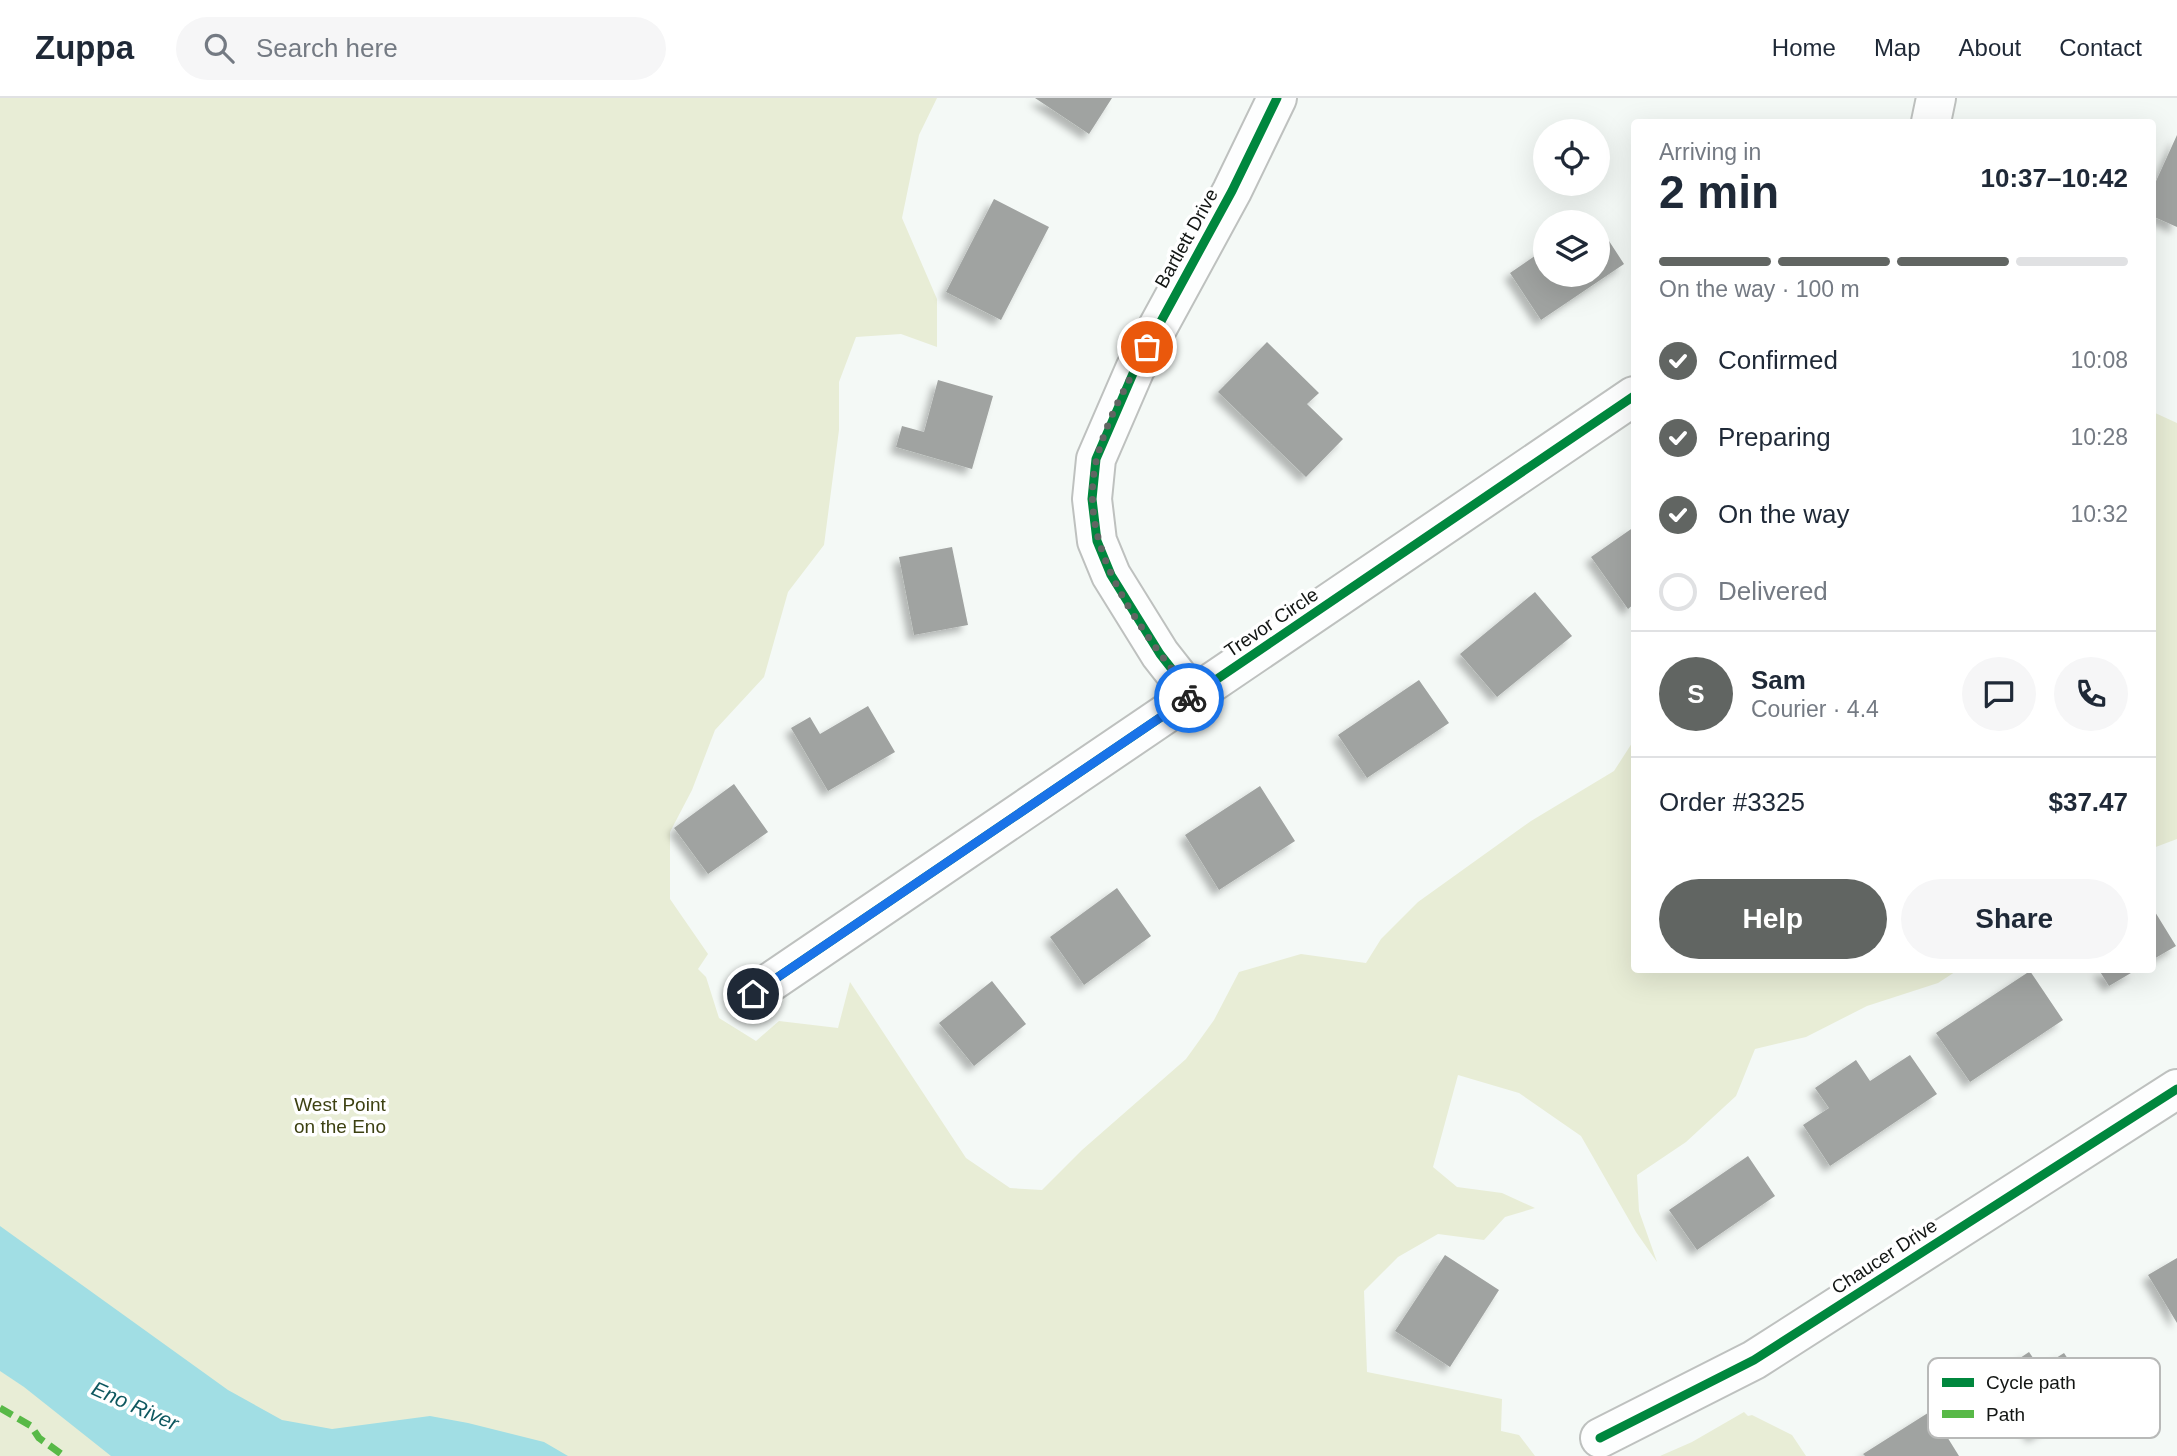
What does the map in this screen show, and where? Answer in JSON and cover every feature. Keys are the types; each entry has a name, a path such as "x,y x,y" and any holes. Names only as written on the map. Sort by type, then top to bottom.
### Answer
{"street":[{"name":"Bartlett Drive","path":"1193,696 1160,654 1111,575 1097,541 1092,499 1096,459 1135,369 1232,191 1277,98"},
{"path":"1932,119 1936,98"},
{"name":"Trevor Circle","path":"753,994 1631,398"},
{"name":"Chaucer Drive","path":"1600,1438 1754,1360 2177,1089"}],"green space":[{"name":"West Point on the Eno","path":"0,98 937,98 919,135 902,218 937,299 937,347 901,334 856,337 839,382 839,430 824,545 788,592 764,677 715,730 692,790 670,832 670,899 708,954 698,969 706,977 719,1018 756,1041 779,1021 838,1028 850,982 966,1158 1010,1188 1042,1190 1082,1150 1186,1059 1214,1020 1239,972 1301,954 1366,963 1381,939 1418,902 1531,821 1614,771 1631,745 1631,973 1953,973 1938,983 1867,1006 1806,1037 1755,1049 1736,1096 1686,1142 1637,1175 1639,1211 1657,1262 1636,1232 1581,1136 1519,1093 1458,1075 1433,1167 1457,1187 1502,1193 1535,1208 1505,1217 1484,1240 1438,1234 1398,1257 1364,1291 1367,1372 1502,1399 1501,1431 1519,1435 1535,1456 0,1456"},
{"path":"2156,413 2177,423 2177,839 2156,847"},
{"path":"1744,1412 1792,1435 1806,1456 1660,1456 1692,1442"}],"water":[{"name":"Eno River","path":"0,1226 228,1390 282,1420 332,1429 430,1416 544,1442 568,1456 111,1456 0,1371"}],"building":[{"path":"1035,98 1112,98 1089,134"},
{"path":"2177,135 2177,227 2156,218 2156,181"},
{"path":"994,199 1049,227 1001,320 946,292"},
{"path":"1610,242 1624,264 1610,273"},
{"path":"1533,257 1533,287 1590,287 1541,320 1510,273"},
{"path":"1267,342 1319,393 1307,404 1343,439 1306,477 1218,392"},
{"path":"938,380 993,396 972,469 896,447 902,426 924,432"},
{"path":"1631,529 1631,606 1628,609 1591,557"},
{"path":"952,547 968,625 914,635 899,557"},
{"path":"1535,592 1572,636 1497,697 1460,654"},
{"path":"1419,680 1449,723 1367,778 1338,735"},
{"path":"868,706 895,752 828,791 791,728 810,717 820,734"},
{"path":"734,784 768,832 708,874 674,828"},
{"path":"1260,786 1295,841 1219,890 1185,835"},
{"path":"1117,888 1151,936 1084,985 1050,937"},
{"path":"2156,914 2176,946 2156,958"},
{"path":"2027,973 2031,973 2063,1020 1970,1082 1936,1033"},
{"path":"2101,973 2131,973 2109,986"},
{"path":"992,981 1026,1024 974,1066 939,1023"},
{"path":"1910,1055 1937,1094 1830,1166 1803,1125 1829,1108 1815,1088 1856,1060 1870,1081"},
{"path":"1748,1156 1775,1196 1697,1250 1669,1210"},
{"path":"1445,1255 1499,1290 1450,1367 1395,1331"},
{"path":"2177,1258 2177,1323 2148,1275"},
{"path":"2029,1352 2033,1358 2020,1358"},
{"path":"1928,1413 1928,1438 1948,1438 1959,1456 1865,1456 1863,1454"}],"marked path":[{"path":"0,1408 31,1426 39,1438 64,1456"}],"cycle path":[{"path":"1193,696 1160,654 1111,575 1097,541 1092,499 1096,459 1135,369 1232,191 1277,98"},
{"path":"753,994 1631,398"},
{"path":"1600,1438 1754,1360 2177,1089"}],"way so far":[{"path":"1147,347 1104,436 1096,459 1092,499 1094,520 1097,541 1111,575 1160,654 1193,696 1189,698"}],"route":[{"path":"753,994 1189,698"}]}
